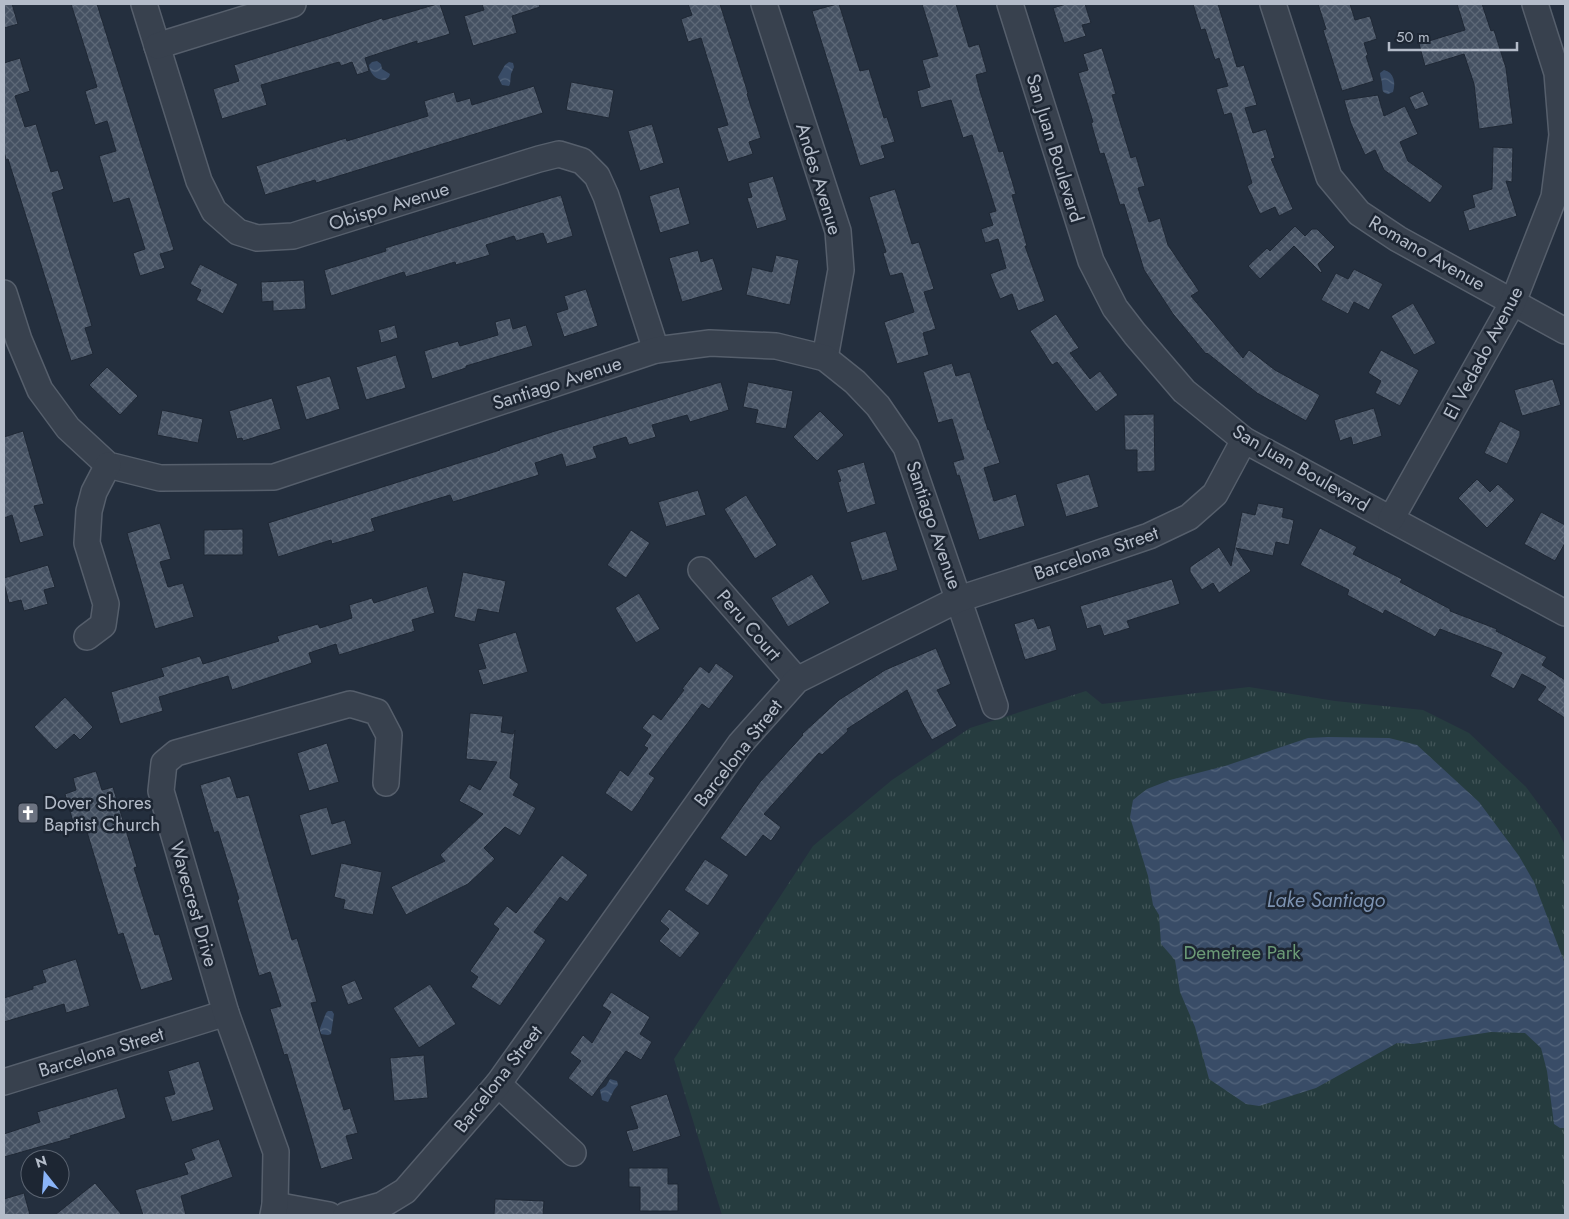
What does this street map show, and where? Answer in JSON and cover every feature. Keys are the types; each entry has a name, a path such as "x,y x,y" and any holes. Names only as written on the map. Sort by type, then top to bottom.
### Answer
{"street":[{"name":"Obispo Avenue","path":"144,4 199,181 214,211 238,232 257,238 293,236 559,154 582,161 597,176 606,196 656,350"},
{"path":"157,46 293,4"},
{"name":"Andes Avenue","path":"764,4 838,231 841,270 825,358"},
{"name":"San Juan Boulevard","path":"1010,4 1091,261 1115,308 1184,391 1244,440 1565,613"},
{"name":"Romano Avenue","path":"1273,4 1328,177 1359,213 1398,239 1565,331"},
{"name":"El Vedado Avenue","path":"1392,519 1513,302 1554,197 1562,135 1557,73 1535,4"},
{"name":"Santiago Avenue","path":"4,293 19,340 40,390 68,428 108,465 160,478 274,477 656,350 710,344 776,346 825,358 855,382 878,406 906,447 995,706"},
{"name":"Barcelona Street","path":"346,1215 382,1205 405,1191 498,1084 740,744 797,680 959,599 1064,566 1149,536 1189,517 1215,494 1244,440"},
{"path":"87,637 103,625 106,604 87,543 89,511 94,492 108,465"},
{"name":"Peru Court","path":"701,570 797,680"},
{"name":"Wavecrest Drive","path":"274,1210 276,1152 226,1013 161,791 164,763 176,753 350,704 377,712 389,735 386,783"},
{"name":"Barcelona Street","path":"4,1082 226,1013"},
{"path":"498,1084 573,1153"},
{"path":"274,1210 329,1215"}],"green space":[{"name":"Demetree Park","path":"1249,687 1335,701 1423,710 1469,733 1526,787 1557,829 1565,845 1565,1215 722,1215 674,1059 813,846 892,780 970,728 1086,691 1102,704"}],"water":[{"path":"377,61 381,64 382,69 390,74 385,80 376,78 371,71 369,65"},
{"path":"509,62 513,63 514,67 510,84 509,86 502,85 498,77"},
{"path":"1384,70 1392,75 1394,82 1393,92 1388,94 1383,92 1382,89 1380,73"},
{"name":"Lake Santiago","path":"1308,738 1389,738 1417,745 1479,802 1519,856 1534,882 1565,964 1565,1128 1560,1128 1554,1124 1547,1071 1541,1048 1525,1033 1491,1032 1413,1044 1397,1043 1316,1088 1259,1106 1246,1104 1209,1079 1195,1027 1180,992 1175,960 1161,944 1159,915 1153,905 1148,876 1130,817 1133,800 1147,789 1170,780 1225,766"},
{"path":"328,1011 332,1011 334,1014 331,1034 320,1034 319,1031"},
{"path":"610,1079 617,1081 618,1085 608,1102 602,1100 600,1090 606,1086"}],"building":[{"path":"4,4 12,4 18,24 4,28"},
{"path":"71,4 97,4 174,250 160,254 165,268 140,276 133,253 145,249 129,198 113,203 99,156 116,151 107,121 95,125 85,91 97,87"},
{"path":"440,4 450,34 417,44 417,41 365,58 369,71 357,75 352,62 341,66 339,62 261,85 267,105 222,119 213,89 239,81 234,65 382,18 383,20"},
{"path":"482,4 539,4 540,7 512,16 517,33 473,46 464,16 484,10"},
{"path":"688,4 720,4 761,138 749,142 753,154 728,162 717,128 728,125 701,38 688,42 681,19 692,15"},
{"path":"839,4 860,71 869,69 884,118 887,117 895,142 881,146 885,158 860,166 812,11"},
{"path":"922,4 956,4 969,47 979,44 987,72 976,75 980,91 999,152 1003,151 1016,194 1012,195 1027,246 1025,246 1045,301 1018,311 1012,294 1000,299 990,274 1006,268 998,239 985,243 981,229 993,225 989,213 996,211 972,135 963,138 951,100 921,108 917,91 930,87 922,60 938,56"},
{"path":"1066,4 1085,4 1091,23 1082,25 1086,36 1064,43 1053,8"},
{"path":"1193,4 1218,4 1237,67 1244,65 1257,105 1245,108 1253,133 1266,129 1275,158 1271,159 1293,209 1279,216 1275,207 1260,214 1247,186 1252,183 1231,113 1224,115 1216,89 1228,86 1219,58 1215,60 1205,29 1201,30"},
{"path":"1318,4 1350,4 1355,20 1370,16 1377,39 1364,43 1374,81 1342,91 1323,30 1326,29"},
{"path":"1457,4 1482,4 1491,31 1494,30 1506,68 1513,124 1479,129 1474,84 1464,54 1425,66 1419,44 1465,30"},
{"path":"1102,48 1116,94 1112,95 1131,158 1136,156 1145,186 1138,188 1149,222 1160,218 1168,245 1199,291 1191,296 1243,358 1249,350 1275,370 1320,395 1306,421 1257,393 1206,354 1173,314 1144,270 1124,204 1120,205 1104,153 1100,154 1091,123 1093,122 1078,73 1088,70 1083,54"},
{"path":"20,58 30,91 15,96 25,127 36,124 51,172 58,170 64,189 52,193 92,326 85,328 93,354 71,361 4,151 4,63"},
{"path":"571,82 614,90 609,118 566,110"},
{"path":"534,86 543,113 316,183 315,180 265,195 256,166 346,138 347,141 428,116 424,101 454,92 457,102 470,98 472,105"},
{"path":"1423,91 1429,105 1415,110 1409,97"},
{"path":"1378,95 1384,116 1405,106 1418,134 1400,142 1408,161 1443,186 1430,203 1384,170 1375,150 1365,155 1351,124 1344,100"},
{"path":"652,124 664,163 640,171 628,131"},
{"path":"1493,147 1513,148 1512,182 1506,181 1517,216 1469,231 1463,211 1475,207 1472,195 1492,189"},
{"path":"773,176 787,220 757,229 747,198 752,197 748,183"},
{"path":"679,187 690,224 660,233 649,196"},
{"path":"895,189 912,244 919,242 934,289 924,292 936,329 923,333 929,355 897,364 884,322 914,312 902,273 890,276 883,253 886,252 869,197"},
{"path":"561,195 573,236 547,244 543,233 516,241 514,236 486,245 490,255 456,265 455,262 406,277 404,272 331,296 324,270 386,251 385,248"},
{"path":"1295,226 1305,236 1312,229 1317,229 1335,247 1318,264 1322,272 1294,246 1260,279 1248,266 1267,248 1270,251"},
{"path":"698,250 701,262 713,258 723,290 682,302 669,258"},
{"path":"776,255 799,260 790,305 746,295 752,267 772,272"},
{"path":"200,264 238,284 223,314 196,300 201,290 190,284"},
{"path":"1354,269 1383,284 1369,310 1354,302 1348,314 1321,300 1336,273 1348,279"},
{"path":"304,280 306,309 273,311 273,301 262,302 261,282"},
{"path":"586,289 598,326 564,337 556,313 568,309 564,296"},
{"path":"1413,303 1436,343 1414,355 1391,316"},
{"path":"1056,314 1079,348 1070,353 1090,379 1100,371 1118,395 1096,412 1057,362 1052,365 1030,331"},
{"path":"510,318 513,329 526,325 533,346 466,366 466,368 432,379 424,351 458,341 460,346 498,335 495,322"},
{"path":"395,325 398,338 381,343 378,330"},
{"path":"1381,350 1419,370 1400,406 1375,393 1381,381 1368,373"},
{"path":"396,355 406,388 366,400 356,367"},
{"path":"952,363 956,376 970,372 1000,463 984,468 994,501 1016,494 1025,526 979,540 959,475 957,476 953,462 964,459 952,419 938,423 923,372"},
{"path":"107,367 138,396 120,415 89,385"},
{"path":"330,376 340,409 306,420 296,386"},
{"path":"1553,379 1561,405 1522,416 1514,390"},
{"path":"721,382 729,410 690,422 687,415 652,425 656,437 629,445 626,437 593,447 597,458 566,467 562,454 535,463 539,475 453,502 450,495 371,519 375,531 332,544 331,540 278,557 268,523 555,431"},
{"path":"748,382 793,391 786,429 755,423 758,410 743,407"},
{"path":"272,398 281,429 243,441 242,438 237,439 229,411"},
{"path":"1374,408 1382,436 1353,445 1351,437 1340,441 1334,420"},
{"path":"162,410 203,419 198,443 157,435"},
{"path":"820,411 844,435 817,461 793,437"},
{"path":"1154,414 1155,471 1137,472 1137,450 1125,450 1124,415"},
{"path":"1500,421 1520,431 1520,436 1507,464 1484,453"},
{"path":"23,431 44,504 34,506 44,536 20,543 12,515 4,518 4,437"},
{"path":"864,462 876,504 847,513 838,482 841,481 837,470"},
{"path":"1089,474 1099,507 1066,517 1056,484"},
{"path":"1477,479 1490,492 1498,484 1515,500 1487,528 1458,498"},
{"path":"698,490 706,515 666,527 658,502"},
{"path":"746,495 777,545 755,559 724,509"},
{"path":"1258,503 1284,508 1282,517 1294,520 1289,545 1276,542 1273,556 1236,548 1251,571 1219,593 1213,583 1202,590 1190,572 1190,567 1219,547 1231,566 1242,512 1255,515"},
{"path":"1541,512 1565,525 1565,543 1555,561 1524,544"},
{"path":"160,523 171,559 160,562 168,587 183,583 194,617 155,629 127,533"},
{"path":"1320,528 1357,547 1353,554 1402,579 1400,582 1450,609 1450,611 1497,629 1496,631 1547,657 1542,665 1565,680 1565,718 1537,700 1546,687 1522,674 1514,689 1490,676 1502,653 1440,629 1435,637 1385,610 1383,614 1347,595 1349,590 1300,565"},
{"path":"243,529 243,555 204,555 204,530"},
{"path":"631,530 650,543 626,578 607,565"},
{"path":"886,531 898,570 862,581 850,542"},
{"path":"48,565 55,587 44,590 48,604 24,611 21,600 9,603 4,578"},
{"path":"463,572 506,581 499,613 478,609 475,622 454,617"},
{"path":"812,574 830,603 788,627 771,598"},
{"path":"1172,579 1180,604 1127,621 1130,628 1104,636 1100,625 1087,629 1080,606"},
{"path":"427,586 435,613 412,620 415,631 339,655 336,644 309,653 312,663 232,690 228,676 159,697 163,711 120,724 111,692 164,676 161,668 200,656 203,664 279,641 277,636 318,624 320,628 352,618 349,605 372,598 374,603"},
{"path":"639,593 660,629 636,643 615,608"},
{"path":"1034,618 1038,629 1050,625 1057,650 1025,660 1014,624"},
{"path":"516,632 528,672 483,685 478,670 486,668 478,644"},
{"path":"936,648 951,684 937,690 957,726 932,740 907,690 847,729 848,731 822,755 819,753 764,814 781,827 771,841 763,835 746,857 720,838 760,782 802,734 839,700 885,670"},
{"path":"716,663 734,676 709,709 702,704 649,774 655,778 632,812 605,793 620,770 628,776 648,748 644,746 651,735 642,728 653,714 661,720 700,666 709,673"},
{"path":"65,697 93,727 80,740 74,734 56,750 34,727"},
{"path":"470,713 503,716 501,732 513,734 515,730 510,778 519,784 513,795 536,808 520,836 505,827 484,848 495,859 468,884 406,915 391,887 445,861 440,855 483,814 459,801 469,784 480,790 497,762 466,759"},
{"path":"327,743 339,782 309,791 297,753"},
{"path":"96,771 102,790 113,787 137,867 134,868 155,935 159,934 173,980 141,990 123,933 118,935 84,822 74,825 65,794 76,790 73,778"},
{"path":"230,776 237,798 249,795 292,940 297,938 317,1002 311,1003 344,1110 350,1108 358,1133 346,1136 353,1159 321,1169 287,1054 284,1055 270,1009 281,1006 270,972 259,976 237,900 239,899 218,831 214,833 200,785"},
{"path":"327,807 332,824 345,820 352,844 311,856 299,815"},
{"path":"562,855 588,875 567,902 560,897 534,932 546,940 500,1006 471,987 478,977 470,971 499,929 493,924 507,906 516,913"},
{"path":"705,859 729,875 708,906 684,890"},
{"path":"341,863 382,872 373,915 343,909 345,900 334,897"},
{"path":"669,909 700,933 680,958 659,941 669,929 660,921"},
{"path":"76,959 90,1006 66,1013 64,1004 4,1022 4,998 33,989 33,986 46,982 42,970"},
{"path":"355,980 363,999 348,1005 341,986"},
{"path":"430,984 456,1024 419,1048 393,1008"},
{"path":"611,992 650,1017 640,1034 652,1042 641,1060 626,1051 592,1097 568,1078 581,1061 570,1053 583,1035 592,1043 611,1012 602,1006"},
{"path":"424,1055 428,1098 394,1101 390,1058"},
{"path":"199,1061 214,1110 172,1122 164,1097 175,1094 168,1071"},
{"path":"117,1088 126,1118 70,1136 71,1138 32,1149 20,1149 20,1152 4,1157 4,1134 40,1122 37,1112"},
{"path":"667,1094 681,1136 633,1152 626,1131 638,1128 630,1106"},
{"path":"219,1139 233,1177 181,1196 186,1215 143,1215 135,1190 188,1174 184,1163 195,1159 191,1149"},
{"path":"629,1168 668,1168 668,1184 678,1184 678,1211 640,1211 640,1187 629,1187"},
{"path":"95,1183 122,1215 55,1215"},
{"path":"20,1194 20,1199 26,1199 30,1215 4,1215 4,1199"},
{"path":"495,1199 544,1201 543,1215 494,1215"}],"place":[{"name":"Dover Shores Baptist Church","path":"28,813"}]}
